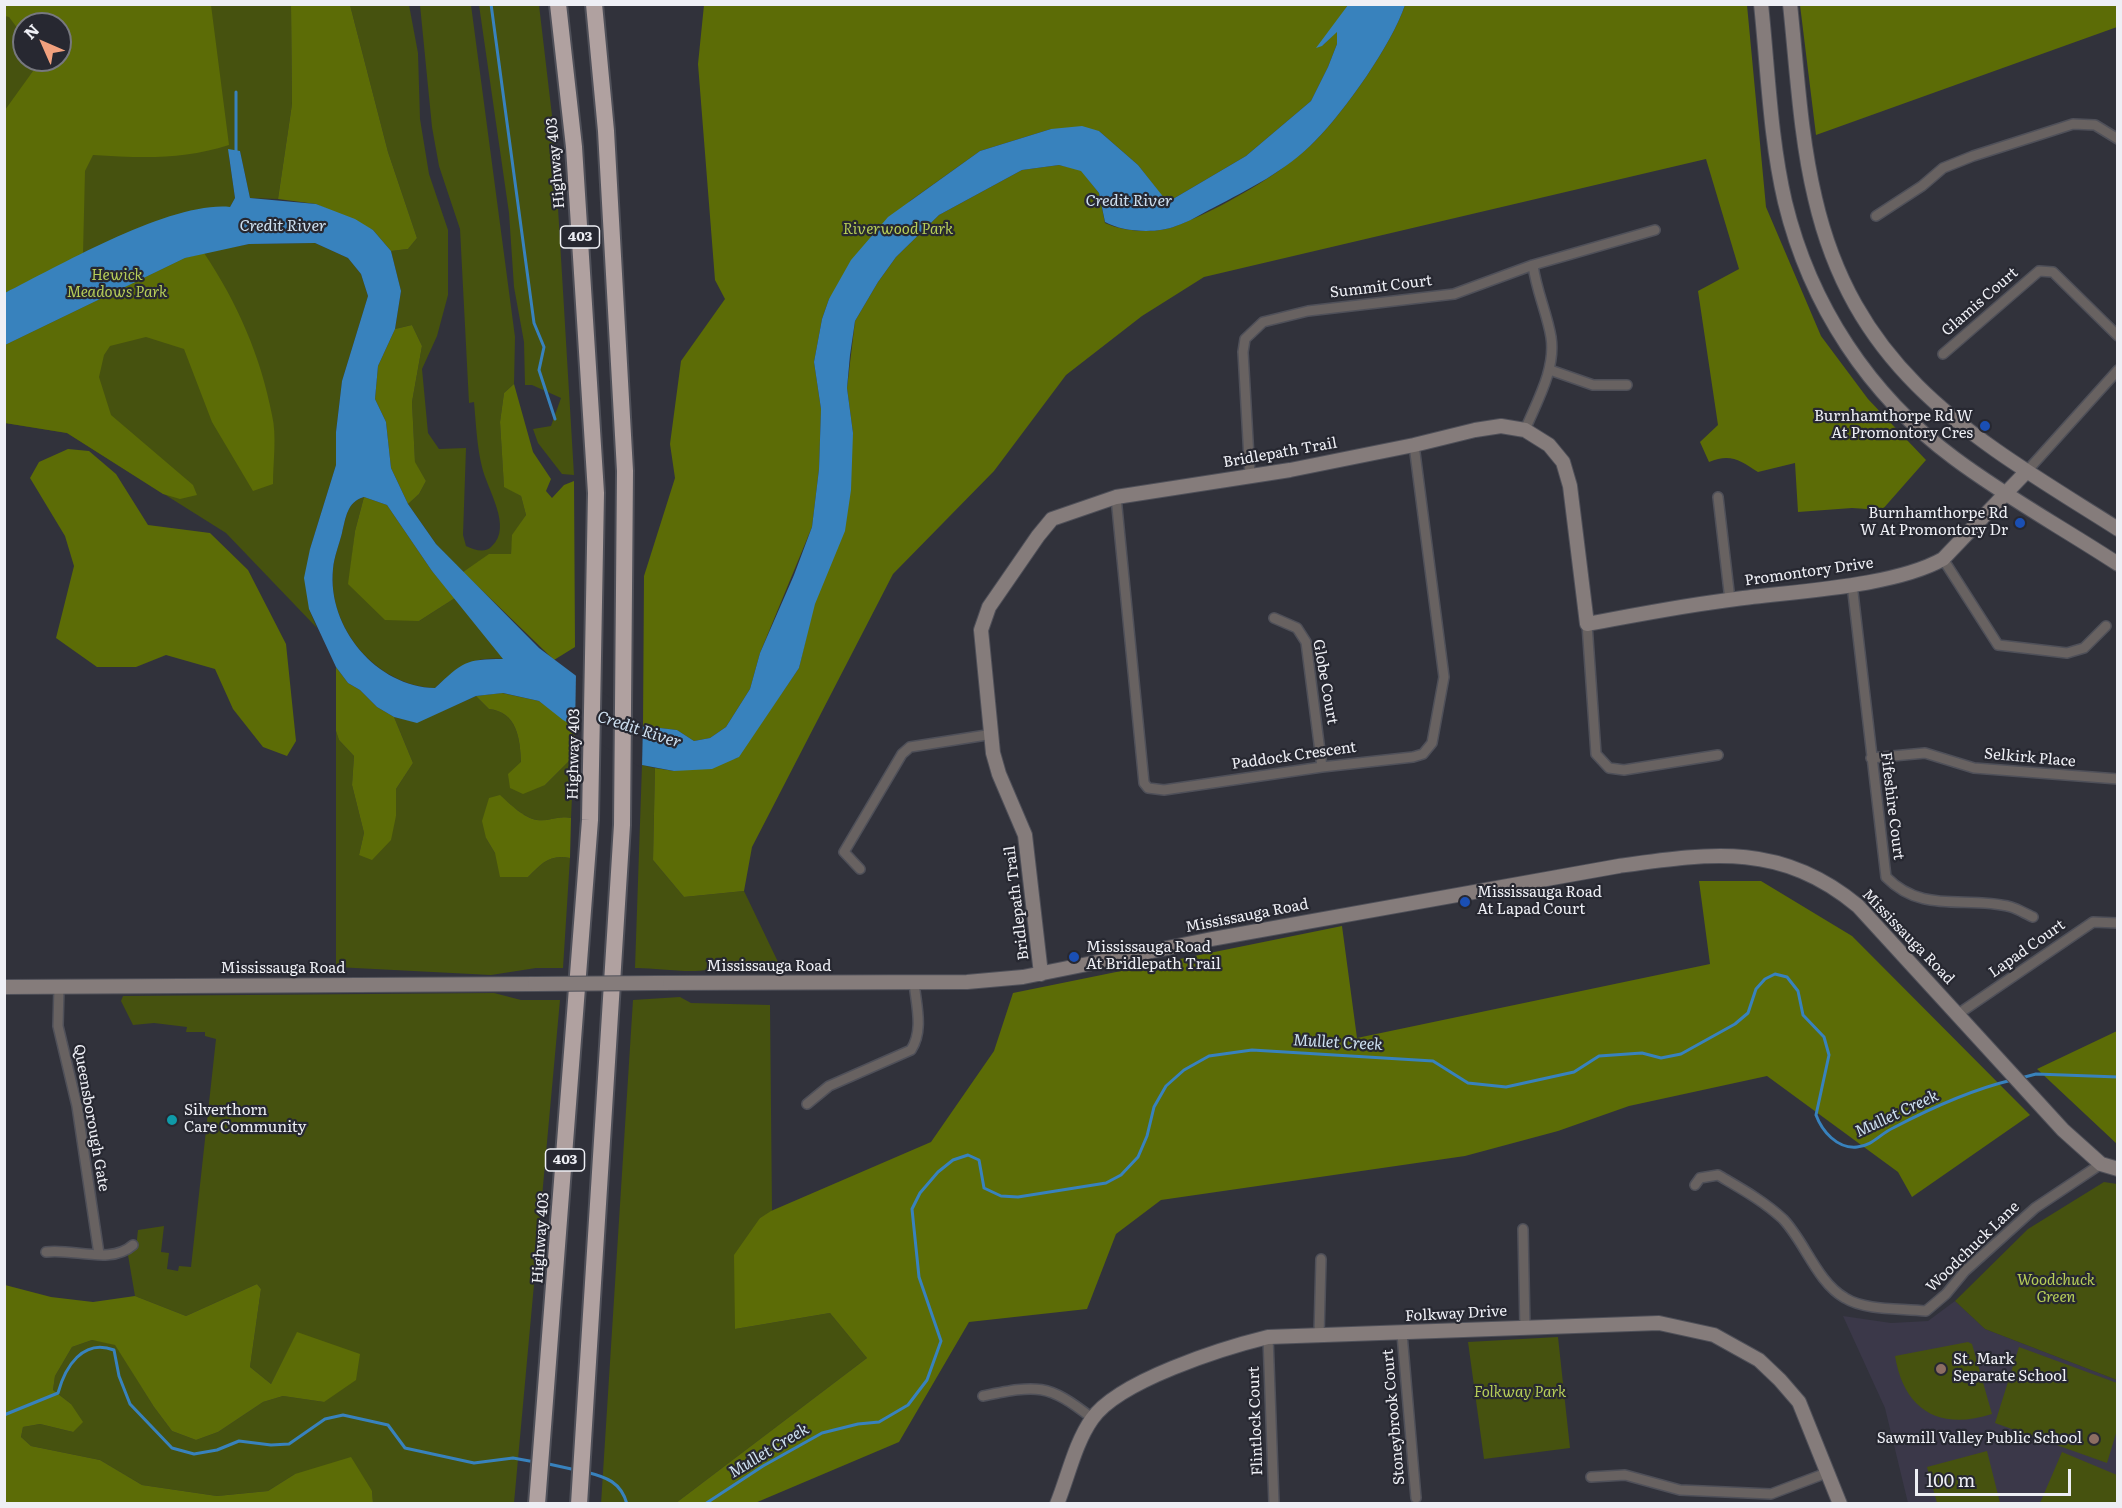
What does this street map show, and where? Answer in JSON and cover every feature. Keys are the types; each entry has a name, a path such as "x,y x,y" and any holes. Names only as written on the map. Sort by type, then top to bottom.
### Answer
{"highway":[{"name":"Highway 403","path":"538,1498 591,809 595,470 574,147 558,4"},
{"name":"403","path":"579,1503 620,890 625,471 606,131 594,4"}],"main road":[{"path":"1761,4 1782,186 1796,242 1812,283 1840,335 1866,374 1906,416 1952,457 2118,564"},
{"path":"1790,4 1809,169 1819,214 1837,266 1865,321 1900,368 1927,397 1977,439 2118,529"},
{"name":"Bridlepath Trail","path":"1041,974 1025,835 999,774 981,630 984,616 1052,519 1116,497 1250,476 1414,446 1501,426 1525,430 1549,445 1563,462 1570,486 1587,624"},
{"name":"Promontory Drive","path":"1587,624 1731,600 1852,584 1928,567 1943,559 2027,471"},
{"name":"Mississauga Road","path":"4,987 991,980 1041,974 1376,909 1619,866 1715,854 1771,861 1795,868 1828,884 1858,906 2063,1130 2101,1164 2118,1169"},
{"name":"Folkway Drive","path":"1057,1503 1092,1418 1114,1397 1146,1379 1268,1337 1659,1323 1714,1335 1759,1360 1799,1402 1840,1503"}],"street":[{"path":"1876,216 1922,186 1943,168 2073,124 2095,125 2118,139"},
{"name":"Summit Court","path":"1250,476 1243,352 1245,339 1263,322 1308,311 1454,294 1533,265 1655,230"},
{"path":"1525,430 1550,370 1551,338 1536,286 1533,265"},
{"name":"Glamis Court","path":"1943,354 2038,271 2053,272 2118,336"},
{"path":"1550,370 1593,385 1627,385"},
{"path":"2027,471 2118,370"},
{"name":"Paddock Crescent","path":"1116,497 1144,783 1148,788 1164,790 1323,767 1413,757 1423,754 1432,743 1444,670 1414,446"},
{"path":"1718,497 1731,600"},
{"path":"1943,559 1998,645 2067,652 2084,648 2106,626"},
{"name":"Fifeshire Court","path":"1852,584 1886,877 1899,891 1918,899 2010,907 2033,916"},
{"name":"Globe Court","path":"1274,618 1297,628 1306,642 1323,767"},
{"name":"Bridlepath Trail","path":"1587,624 1596,754 1609,768 1624,770 1718,755"},
{"path":"860,869 844,852 902,754 910,747 993,734"},
{"name":"Selkirk Place","path":"1871,758 1925,753 1974,768 2118,779"},
{"name":"Lapad Court","path":"1958,1014 2093,922 2118,923"},
{"path":"807,1104 830,1086 911,1050 918,1039 919,1027 914,982"},
{"name":"Queensborough Gate","path":"58,987 58,1026 77,1106 99,1254"},
{"name":"Woodchuck Lane","path":"1695,1185 1700,1178 1719,1174 1761,1201 1783,1219 1818,1269 1843,1297 1857,1303 1926,1311 1946,1294 1965,1271 2035,1208 2101,1164"},
{"path":"1523,1229 1525,1328"},
{"path":"46,1252 67,1250 99,1254 120,1253 133,1245"},
{"path":"1319,1335 1321,1259"},
{"name":"Stoneybrook Court","path":"1402,1334 1416,1498"},
{"name":"Flintlock Court","path":"1268,1337 1274,1503"},
{"path":"983,1396 1022,1388 1045,1390 1059,1393 1092,1418"},
{"path":"1591,1477 1624,1475 1680,1491 1771,1494 1829,1472"}],"shaded area":[{"name":"St. Mark Separate School","path":"1955,1301 1985,1329 2117,1380 2117,1503 1908,1503 1885,1408 1843,1316 1891,1323 1928,1321"}],"green space":[{"path":"5,4 211,5 229,145 178,156 93,155 85,171 83,254 5,293 5,110 32,72 72,72 72,12 12,12 12,21 5,16"},
{"name":"Hewick Meadows Park","path":"4,5 291,5 292,104 278,199 250,198 240,151 229,157 235,198 230,207 229,248 249,244 315,243 348,258 361,274 368,296 342,381 336,432 336,465 310,549 309,609 317,628 226,533 67,433 5,423"},
{"path":"291,5 350,5 388,152 417,238 408,249 391,251 373,230 316,204 278,199 292,104"},
{"path":"350,5 409,5 418,53 420,119 429,174 448,230 448,295 437,336 422,369 428,433 439,449 466,448 463,535 466,546 483,551 492,546 498,538 499,518 480,459 474,402 469,403 460,229 439,166 432,127 420,5 471,5 515,337 514,384 504,393 500,422 504,486 521,496 526,515 513,535 511,554 489,555 463,572 436,544 408,504 419,494 426,481 415,463 412,402 422,346 412,325 395,329 401,291 391,251 408,249 417,238 388,152"},
{"path":"479,5 539,5 553,124 574,475 562,474 538,443 533,429 551,426 561,398 532,385 525,385 524,342 514,287 509,213"},
{"path":"704,5 1348,5 1322,46 1337,31 1337,44 1311,101 1246,156 1173,199 1165,200 1138,165 1099,131 1051,129 980,151 910,201 829,299 822,319 814,362 821,409 819,469 812,527 760,653 750,689 726,727 710,738 694,741 677,730 643,726 644,576 675,478 670,444 681,361 725,299 715,280 698,64"},
{"path":"1405,5 1747,5 1766,207 1821,336 1868,399 1926,460 1882,510 1852,508 1798,512 1795,463 1758,472 1735,459 1723,458 1709,462 1700,442 1718,425 1698,291 1739,269 1706,159 1204,277 1142,316 1066,375 994,471 893,574 752,847 744,891 684,897 653,860 655,768 674,771 737,758 799,668 853,433 847,388 855,321 896,257 939,215 1022,170 1059,165 1081,170 1099,193 1105,223 1121,228 1150,231 1168,229 1193,219 1250,190 1286,166 1315,141 1340,113 1379,57"},
{"path":"1800,5 2117,5 2117,27 1816,135"},
{"path":"204,253 237,310 261,372 275,440 273,484 253,491 212,422 184,349 146,337 110,346 104,355 99,377 111,415 193,485 197,495 180,499 163,494 67,433 5,423 5,345 185,258"},
{"path":"412,325 422,346 412,402 415,462 426,481 419,494 408,504 391,468 386,422 375,399 378,366 395,329"},
{"path":"514,384 533,452 551,479 546,491 552,498 564,485 574,481 575,647 554,660 463,572 489,554 511,554 512,535 526,515 521,496 504,487 500,422 504,393"},
{"path":"68,449 89,451 116,474 148,525 210,533 248,570 286,644 296,741 287,756 263,747 233,709 215,669 166,655 136,667 97,667 56,638 74,566 65,536 30,478 39,462"},
{"path":"364,497 355,531 349,584 419,621 455,598 504,659 483,659 466,664 435,688 414,685 394,677 360,650 347,632 338,612 333,591 333,569 348,511 354,502"},
{"path":"364,497 387,505 432,571 455,598 419,621 385,620 348,584 355,531"},
{"path":"336,667 348,683 360,690 377,707 394,717 413,763 396,789 396,816 391,840 372,860 359,855 364,833 352,785 354,756 339,740 336,731"},
{"path":"502,693 539,701 575,727 574,756 545,785 523,794 510,788 508,774 521,762 520,744 515,728 506,715 489,709 476,696"},
{"path":"476,696 489,709 506,715 511,721 518,735 521,762 545,785 574,756 571,818 532,819 500,796 486,838 495,853 528,877 547,861 557,857 570,858 563,968 536,968 491,975 336,967 336,731 339,740 354,756 352,785 364,833 359,855 396,816 396,789 413,763 394,717 417,722"},
{"path":"642,765 655,768 653,860 684,897 744,891 778,962 720,965 713,969 692,971 635,968"},
{"path":"500,795 532,819 571,818 570,858 557,857 547,861 528,877 500,877 495,853 486,838 482,821 489,798"},
{"path":"1699,881 1761,881 1852,936 2030,1115 1912,1197 1898,1172 1767,1076 1629,1106 1558,1131 1465,1156 1161,1200 1116,1234 1087,1309 969,1322 899,1442 755,1503 676,1503 867,1358 830,1313 735,1329 734,1255 760,1218 771,1211 931,1142 994,1051 1013,993 1342,926 1357,1038 1710,964"},
{"path":"494,993 521,1000 560,1000 514,1503 373,1503 372,1491 295,1474 268,1491 217,1496 142,1485 100,1460 31,1446 21,1437 23,1427 40,1424 73,1432 71,1404 53,1390 55,1376 72,1347 92,1340 115,1344 154,1407 172,1431 196,1440 218,1432 263,1402 283,1396 324,1402 297,1333 271,1384 250,1367 261,1289 257,1284 186,1316 135,1296 128,1255 136,1248 138,1230 164,1226 161,1252 169,1253 167,1269 178,1271 179,1266 191,1267 216,1039 205,1036 205,1032 186,1032 187,1027 154,1023 133,1025 121,1001 123,996"},
{"path":"680,997 691,1003 770,1005 772,1211 760,1218 735,1329 830,1313 867,1358 676,1503 601,1504 633,1000"},
{"path":"2117,1031 2117,1144 2037,1069"},
{"name":"Woodchuck Green","path":"2104,1182 2117,1184 2117,1380 1985,1329 1955,1301 2028,1229"},
{"path":"257,1284 261,1289 250,1367 271,1384 297,1332 360,1354 356,1380 324,1402 283,1396 263,1402 218,1432 196,1440 172,1431 115,1345 92,1340 72,1347 55,1376 53,1390 71,1404 83,1422 73,1432 40,1424 23,1427 21,1437 31,1446 100,1460 142,1485 217,1496 268,1491 295,1474 351,1457 372,1491 373,1503 5,1503 5,1285 51,1297 93,1302 135,1296 186,1316"},
{"name":"Folkway Park","path":"1558,1337 1570,1448 1484,1459 1468,1342"},
{"path":"1968,1342 1972,1344 1992,1414 1973,1419 1956,1420 1927,1412 1906,1390 1895,1356"},
{"name":"Sawmill Valley Public School","path":"2019,1347 2117,1383 2117,1430 2107,1463 1995,1423"},
{"path":"1987,1451 2000,1503 1937,1503 1927,1467"},
{"path":"2062,1452 2117,1475 2117,1503 2040,1503"}],"water":[{"name":"Credit River","path":"1348,5 1405,5 1390,38 1366,76 1340,113 1304,152 1267,179 1190,220 1168,229 1149,231 1130,230 1112,225 1105,222 1099,193 1081,171 1059,165 1022,170 939,215 896,257 855,321 847,388 853,433 851,490 845,531 815,604 799,668 739,757 712,769 674,771 642,765 563,720 539,701 503,693 476,696 417,723 394,717 377,707 360,690 348,683 336,667 309,609 304,578 310,549 336,465 336,432 342,381 368,296 361,274 348,258 315,243 249,244 185,258 5,345 5,293 84,252 147,224 206,208 230,207 235,198 228,149 240,151 250,198 316,204 355,219 373,230 391,251 401,291 395,329 378,366 375,399 386,422 391,468 408,504 436,544 539,648 643,726 677,730 694,741 710,738 726,727 750,689 760,653 812,527 819,469 821,409 814,362 822,319 829,299 851,260 888,217 980,151 1051,129 1082,126 1099,131 1138,165 1165,199 1173,199 1246,156 1311,101 1337,44 1337,32 1322,46 1316,48","holes":["364,497 387,505 432,571 503,659 472,661 452,672 435,688 414,685 394,677 360,650 347,632 338,612 333,591 333,569 346,516 354,502"]}],"pier":[{"path":"576,673 643,722 642,768 575,730"}],"waterway":[{"path":"491,4 534,323 544,347 539,370 555,419"},
{"path":"236,92 236,153"},
{"name":"Mullet Creek","path":"705,1504 763,1466 822,1433 858,1424 879,1422 908,1405 927,1380 941,1341 919,1277 912,1209 920,1193 938,1172 953,1160 968,1155 979,1160 984,1188 1001,1196 1018,1197 1106,1183 1121,1175 1138,1157 1147,1136 1154,1107 1166,1086 1184,1070 1209,1056 1252,1050 1433,1061 1468,1083 1506,1087 1574,1072 1599,1056 1642,1053 1661,1058 1681,1054 1735,1024 1748,1013 1756,989 1765,979 1775,974 1787,977 1798,991 1803,1015 1824,1037 1829,1055 1816,1115 1826,1133 1843,1145 1862,1146 1888,1130 1936,1107 1966,1094 2012,1080"},
{"name":"Mullet Creek","path":"2021,1078 2036,1074 2118,1077"},
{"name":"Mullet Creek","path":"4,1415 58,1393 65,1374 77,1357 85,1351 103,1347 114,1350 119,1376 130,1404 172,1448 194,1454 217,1450 239,1441 271,1445 289,1444 325,1419 343,1415 388,1425 405,1448 474,1463 513,1458 535,1462"},
{"name":"Mullet Creek","path":"544,1463 576,1470"},
{"name":"Mullet Creek","path":"586,1472 612,1482 621,1490 627,1504"}],"place":[{"name":"Burnhamthorpe Rd W At Promontory Cres","path":"1985,426"},
{"name":"Burnhamthorpe Rd W At Promontory Dr","path":"2020,523"},
{"name":"Mississauga Road At Lapad Court","path":"1465,902"},
{"name":"Mississauga Road At Bridlepath Trail","path":"1074,957"},
{"name":"Silverthorn Care Community","path":"172,1120"},
{"name":"St. Mark Separate School","path":"1941,1369"},
{"name":"Sawmill Valley Public School","path":"2094,1439"}],"park label":[{"name":"Riverwood Park","path":"898,230"}]}
